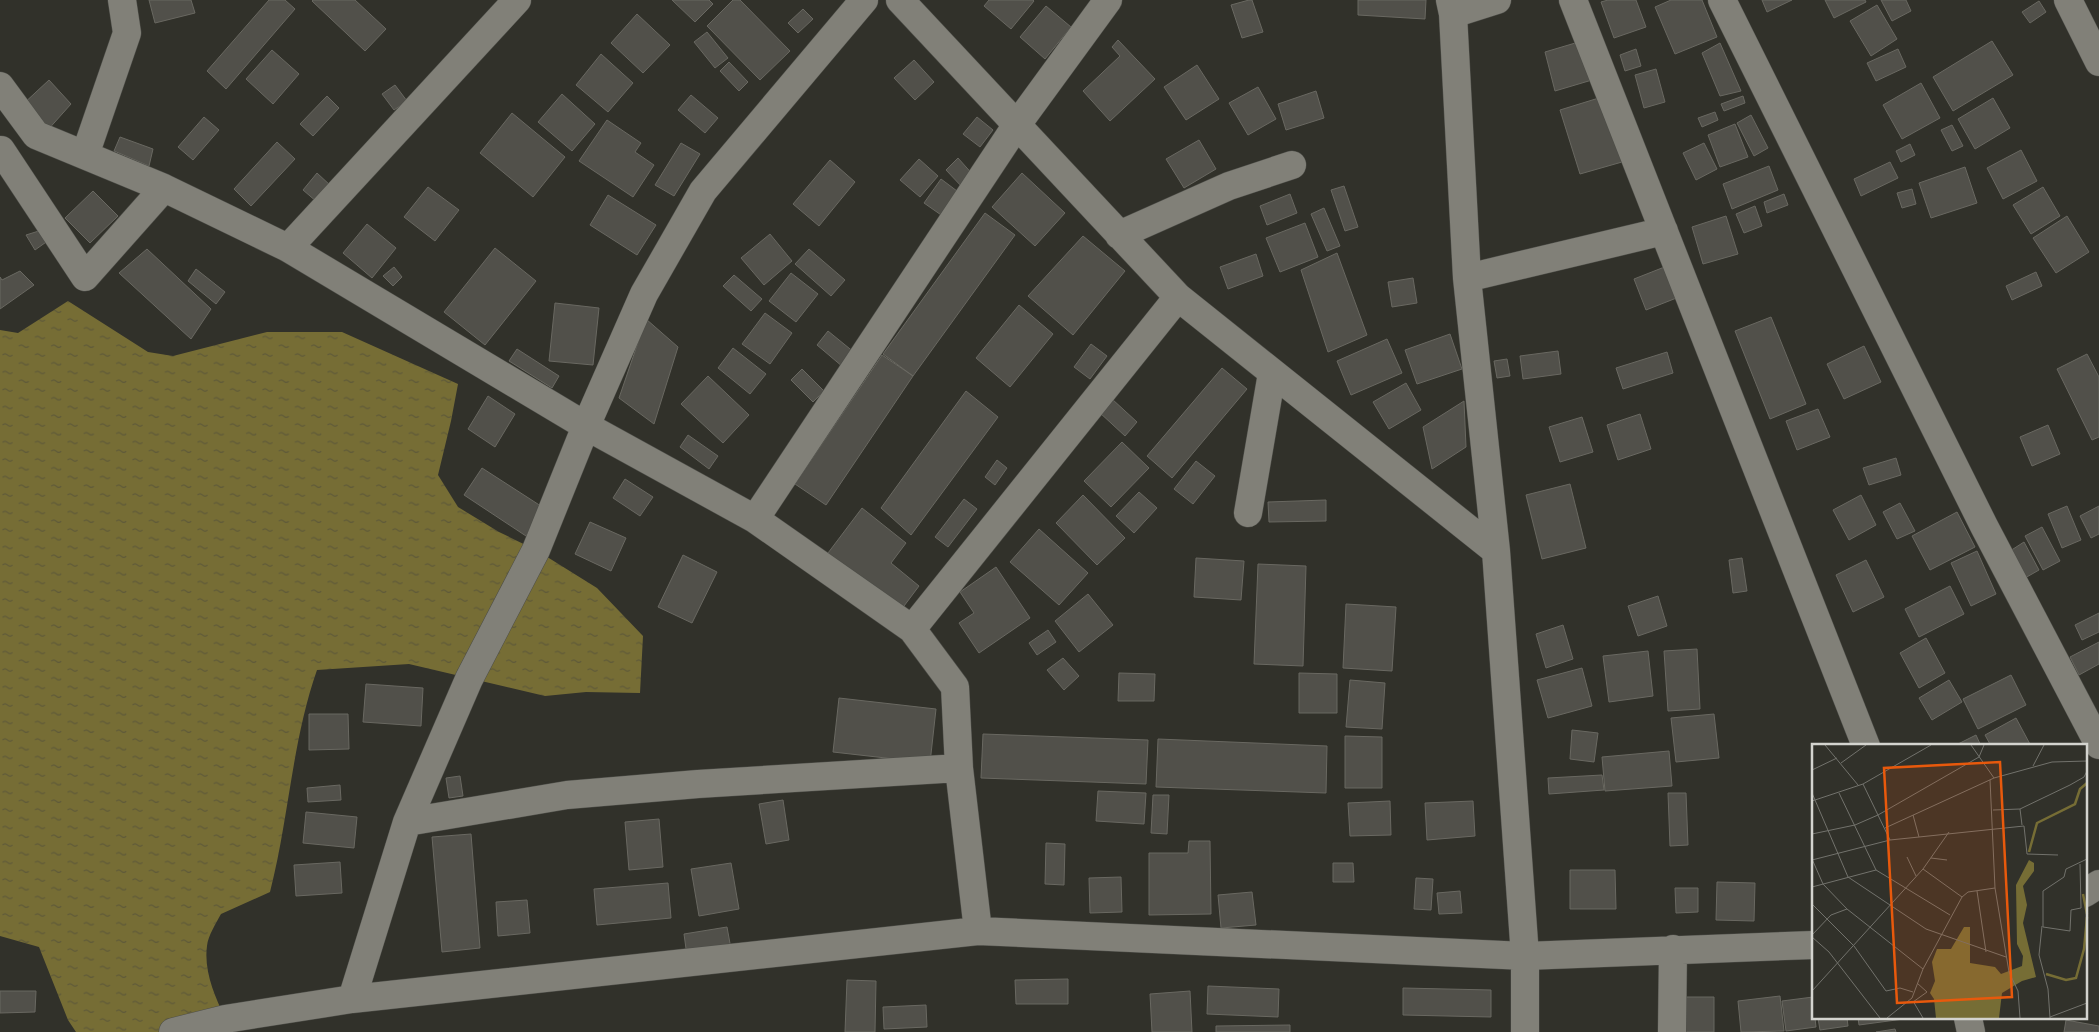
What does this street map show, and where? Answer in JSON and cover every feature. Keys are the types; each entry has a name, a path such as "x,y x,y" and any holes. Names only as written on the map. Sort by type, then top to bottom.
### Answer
{"street":[{"path":"85,155 127,33 122,0"},
{"path":"288,248 516,0"},
{"path":"352,999 407,822 469,679 536,550 586,426 644,294 703,191 864,0"},
{"path":"900,0 1178,297 1496,551"},
{"path":"755,519 1016,126 1108,0"},
{"path":"1497,0 1451,7 1467,278 1496,551 1525,956 1525,1032"},
{"path":"1573,0 1865,744"},
{"path":"1722,0 1984,526 2099,745"},
{"path":"2068,0 2099,62"},
{"path":"0,86 36,135 164,188 288,248 586,426 755,519 912,628 955,687 960,768 978,931"},
{"path":"36,135 1,151 85,277 164,188"},
{"path":"1119,234 1230,186 1292,165"},
{"path":"1467,278 1664,231"},
{"path":"912,628 1178,297"},
{"path":"1248,514 1272,372"},
{"path":"407,822 567,795 698,784 960,768"},
{"path":"2086,892 2099,884"},
{"path":"173,1032 225,1019 352,999 978,931 1525,956 1812,945"},
{"path":"1672,1032 1673,949"}],"water":[{"path":"68,301 148,352 173,356 267,332 342,332 458,384 438,475 458,507 499,532 536,550 597,588 643,636 640,693 586,692 545,696 409,664 317,670 296,752 282,836 270,892 221,914 208,942 207,968 213,991 233,1032 76,1032 68,1020 39,947 0,936 0,330 18,333"}],"building":[{"path":"149,0 191,0 195,13 155,23"},
{"path":"269,0 285,0 295,9 226,89 207,71"},
{"path":"313,0 355,0 386,29 365,51"},
{"path":"672,0 709,0 713,4 695,22"},
{"path":"733,0 740,0 790,51 760,80 707,26"},
{"path":"989,0 1034,1 1011,29 984,6"},
{"path":"1252,0 1263,32 1242,38 1231,5"},
{"path":"1358,0 1426,0 1425,19 1358,15"},
{"path":"1608,0 1636,0 1646,27 1614,38 1601,2"},
{"path":"1671,0 1702,0 1717,37 1675,54 1655,7"},
{"path":"1762,0 1792,0 1767,12"},
{"path":"1825,0 1865,0 1866,2 1834,18"},
{"path":"1881,0 1906,0 1911,11 1892,21"},
{"path":"2039,1 2046,12 2030,23 2022,12"},
{"path":"1877,5 1897,39 1871,56 1850,21"},
{"path":"1046,6 1071,27 1045,59 1020,37"},
{"path":"803,9 813,19 798,33 788,23"},
{"path":"637,14 670,45 643,73 611,43"},
{"path":"707,32 728,58 715,68 694,42"},
{"path":"1118,40 1155,79 1110,121 1083,91 1120,56 1112,47"},
{"path":"1582,41 1592,80 1555,91 1545,52"},
{"path":"1992,41 2013,75 1953,111 1933,77"},
{"path":"1720,43 1741,91 1720,96 1702,53"},
{"path":"1636,49 1641,66 1625,71 1620,55"},
{"path":"1898,49 1906,67 1876,81 1867,63"},
{"path":"272,50 299,74 273,104 246,79"},
{"path":"601,54 633,83 608,112 576,85"},
{"path":"914,60 934,82 915,100 894,78"},
{"path":"729,62 748,82 739,91 720,71"},
{"path":"1197,65 1219,99 1186,120 1164,87"},
{"path":"1656,69 1665,102 1644,108 1635,75"},
{"path":"49,80 71,104 46,132 21,106"},
{"path":"1921,83 1940,118 1902,139 1883,105"},
{"path":"395,85 407,101 394,110 382,94"},
{"path":"1258,87 1276,119 1248,135 1229,103"},
{"path":"1316,91 1324,118 1286,130 1278,104"},
{"path":"562,94 595,124 572,151 538,122"},
{"path":"691,95 718,118 705,133 678,110"},
{"path":"327,96 339,108 313,136 300,124"},
{"path":"1743,96 1745,103 1724,111 1721,104"},
{"path":"1602,97 1622,162 1580,174 1560,110"},
{"path":"1993,98 2010,128 1975,149 1958,119"},
{"path":"1715,112 1718,120 1702,127 1698,118"},
{"path":"512,113 565,157 533,197 480,153"},
{"path":"1751,115 1768,148 1754,156 1737,123"},
{"path":"204,117 219,130 193,160 178,147"},
{"path":"977,117 993,130 980,147 963,134"},
{"path":"607,120 641,143 635,152 654,165 633,197 579,161"},
{"path":"1735,124 1748,157 1720,167 1708,135"},
{"path":"1952,125 1963,146 1952,151 1941,130"},
{"path":"120,137 153,149 149,166 114,151"},
{"path":"1199,140 1216,169 1184,188 1166,159"},
{"path":"277,142 295,159 251,206 234,189"},
{"path":"681,143 700,154 674,196 655,185"},
{"path":"1704,143 1717,169 1696,180 1683,153"},
{"path":"1910,144 1915,155 1901,162 1896,151"},
{"path":"2021,150 2037,181 2003,199 1987,168"},
{"path":"958,158 975,177 963,188 946,170"},
{"path":"919,159 938,176 920,197 900,180"},
{"path":"830,160 855,182 819,226 793,204"},
{"path":"1890,162 1898,178 1861,196 1854,179"},
{"path":"1769,166 1778,190 1732,209 1723,184"},
{"path":"1965,167 1977,203 1931,218 1919,183"},
{"path":"317,173 331,186 317,202 303,190"},
{"path":"1022,173 1065,213 1035,246 992,207"},
{"path":"941,179 961,194 944,217 924,203"},
{"path":"1344,186 1358,227 1345,231 1331,190"},
{"path":"428,187 459,210 435,241 404,217"},
{"path":"2043,187 2060,216 2031,234 2013,205"},
{"path":"1912,189 1916,204 1902,208 1897,193"},
{"path":"93,191 118,216 90,243 65,218"},
{"path":"1290,194 1297,213 1267,225 1260,206"},
{"path":"1784,194 1788,205 1767,213 1764,202"},
{"path":"608,195 656,225 637,255 590,225"},
{"path":"1755,206 1762,226 1744,233 1736,214"},
{"path":"1324,208 1340,246 1327,251 1311,214"},
{"path":"985,213 1015,235 913,376 883,354"},
{"path":"1726,216 1738,254 1703,264 1692,227"},
{"path":"2067,216 2089,252 2056,273 2033,238"},
{"path":"1305,223 1318,257 1280,272 1266,238"},
{"path":"367,224 396,248 372,278 343,253"},
{"path":"42,230 49,240 35,250 26,235"},
{"path":"770,234 792,261 764,285 741,258"},
{"path":"1083,236 1125,271 1073,335 1028,296"},
{"path":"495,248 536,281 485,345 444,312"},
{"path":"147,249 211,309 191,339 119,273"},
{"path":"809,249 845,280 831,296 795,264"},
{"path":"1337,253 1367,335 1328,352 1301,270"},
{"path":"1256,254 1263,276 1228,289 1220,267"},
{"path":"1667,266 1679,297 1646,310 1634,279"},
{"path":"394,267 402,277 393,286 383,276"},
{"path":"196,269 225,292 216,304 188,281"},
{"path":"20,271 34,285 0,309 0,277 2,280"},
{"path":"2036,272 2042,286 2012,300 2006,286"},
{"path":"791,273 818,294 796,322 769,301"},
{"path":"734,275 762,299 751,311 723,286"},
{"path":"1413,278 1417,303 1392,307 1388,282"},
{"path":"555,303 599,308 593,365 549,361"},
{"path":"1019,305 1053,334 1010,387 976,358"},
{"path":"765,313 792,333 770,364 742,344"},
{"path":"1771,317 1806,404 1770,419 1735,331"},
{"path":"646,319 678,347 654,424 619,398"},
{"path":"828,331 855,353 843,367 817,345"},
{"path":"1450,334 1462,369 1417,384 1405,350"},
{"path":"1387,339 1402,373 1351,395 1337,361"},
{"path":"1091,344 1107,356 1090,379 1074,367"},
{"path":"1864,346 1881,382 1844,399 1827,364"},
{"path":"733,348 766,374 750,394 718,368"},
{"path":"517,349 559,376 552,388 509,361"},
{"path":"1558,351 1561,374 1523,379 1520,356"},
{"path":"1667,352 1673,373 1623,389 1616,368"},
{"path":"2087,354 2099,377 2099,437 2092,440 2057,369"},
{"path":"882,355 913,376 826,505 795,484"},
{"path":"1507,359 1510,376 1497,378 1494,361"},
{"path":"1222,368 1247,389 1172,478 1147,456"},
{"path":"802,369 824,391 813,402 791,380"},
{"path":"708,376 749,415 723,443 681,404"},
{"path":"1406,383 1421,410 1389,429 1373,402"},
{"path":"966,391 998,417 911,535 881,508"},
{"path":"488,396 515,414 495,447 468,429"},
{"path":"1112,399 1137,422 1125,436 1099,412"},
{"path":"1464,401 1466,447 1432,469 1423,427"},
{"path":"1818,409 1830,437 1797,450 1786,421"},
{"path":"1640,414 1651,449 1618,460 1607,425"},
{"path":"1582,417 1593,452 1560,462 1549,427"},
{"path":"2048,425 2060,454 2032,466 2020,437"},
{"path":"688,435 718,456 709,469 680,447"},
{"path":"1122,442 1149,468 1111,507 1084,481"},
{"path":"1896,458 1901,475 1869,485 1863,468"},
{"path":"997,460 1007,468 995,485 985,477"},
{"path":"1196,461 1215,476 1193,504 1174,489"},
{"path":"482,468 544,508 526,536 464,495"},
{"path":"625,479 653,497 640,516 613,498"},
{"path":"1570,484 1586,548 1542,559 1526,495"},
{"path":"1139,492 1157,508 1134,533 1116,516"},
{"path":"1083,495 1125,538 1097,565 1056,523"},
{"path":"1861,495 1876,525 1849,540 1833,510"},
{"path":"964,499 977,509 948,547 935,537"},
{"path":"1326,500 1326,521 1269,522 1268,502"},
{"path":"1900,503 1915,531 1897,539 1883,512"},
{"path":"2067,506 2081,540 2062,548 2048,514"},
{"path":"2099,506 2099,534 2091,538 2080,516"},
{"path":"862,508 906,543 891,563 919,586 901,610 828,553"},
{"path":"1957,512 1975,547 1930,570 1912,536"},
{"path":"590,522 626,538 611,571 575,554"},
{"path":"2042,527 2060,561 2043,570 2025,536"},
{"path":"1039,529 1088,573 1059,605 1010,562"},
{"path":"2024,542 2039,570 2025,578 2010,551"},
{"path":"1977,551 1996,594 1971,606 1951,563"},
{"path":"683,555 717,572 692,623 658,607"},
{"path":"1196,558 1244,561 1241,600 1194,597"},
{"path":"1742,558 1747,591 1733,593 1729,560"},
{"path":"1866,560 1884,597 1853,612 1836,575"},
{"path":"1258,564 1306,566 1303,666 1254,664"},
{"path":"996,567 1030,618 979,653 959,623 974,613 960,592"},
{"path":"1950,586 1964,614 1919,637 1905,609"},
{"path":"1088,594 1113,625 1079,652 1055,621"},
{"path":"1658,596 1667,626 1638,636 1628,606"},
{"path":"1346,604 1396,607 1392,671 1343,668"},
{"path":"2099,613 2099,632 2082,640 2075,625"},
{"path":"1563,625 1573,659 1546,668 1536,634"},
{"path":"1048,630 1056,642 1037,655 1029,643"},
{"path":"1926,638 1945,673 1919,688 1900,653"},
{"path":"2099,642 2099,664 2079,675 2070,657"},
{"path":"1697,649 1700,709 1668,711 1664,651"},
{"path":"1648,651 1653,696 1609,702 1603,656"},
{"path":"1063,658 1079,676 1064,690 1047,670"},
{"path":"1582,668 1592,706 1548,718 1537,680"},
{"path":"1119,673 1155,674 1154,701 1118,701"},
{"path":"1299,673 1337,674 1337,713 1299,713"},
{"path":"2011,675 2026,705 1978,729 1963,699"},
{"path":"1350,680 1385,683 1382,729 1346,727"},
{"path":"1949,680 1962,702 1932,720 1919,698"},
{"path":"366,684 423,688 421,726 363,722"},
{"path":"839,698 936,709 930,763 833,752"},
{"path":"309,714 348,714 349,749 309,750"},
{"path":"1714,714 1719,758 1676,762 1671,718"},
{"path":"2016,718 2030,744 1990,744 1985,735"},
{"path":"1572,730 1598,733 1594,762 1570,759"},
{"path":"983,734 1148,740 1146,784 981,778"},
{"path":"1976,735 1980,744 1958,744"},
{"path":"1345,736 1382,737 1382,788 1345,788"},
{"path":"1158,739 1327,746 1326,793 1156,787"},
{"path":"1669,751 1672,786 1605,791 1602,757"},
{"path":"1602,775 1604,790 1549,794 1548,778"},
{"path":"460,776 463,796 449,798 446,778"},
{"path":"340,785 341,800 308,802 307,788"},
{"path":"1098,791 1146,793 1144,824 1096,821"},
{"path":"1668,793 1686,793 1688,845 1670,846"},
{"path":"1153,795 1169,795 1167,834 1151,833"},
{"path":"783,800 789,840 766,844 759,804"},
{"path":"1390,801 1391,835 1350,836 1348,803"},
{"path":"1473,801 1475,836 1427,840 1425,803"},
{"path":"306,812 357,817 354,848 303,843"},
{"path":"659,819 663,867 629,870 625,822"},
{"path":"471,834 480,948 442,952 432,837"},
{"path":"1189,841 1210,841 1211,914 1149,915 1149,853 1188,853"},
{"path":"1046,843 1065,844 1064,885 1045,884"},
{"path":"340,862 342,893 296,896 294,865"},
{"path":"731,863 739,909 699,916 691,869"},
{"path":"1333,863 1353,863 1354,882 1333,882"},
{"path":"1570,870 1615,870 1616,909 1570,909"},
{"path":"1121,877 1122,912 1090,913 1089,878"},
{"path":"1416,878 1433,879 1431,910 1414,909"},
{"path":"1717,882 1755,883 1754,921 1716,920"},
{"path":"668,883 671,918 597,925 594,889"},
{"path":"1675,888 1698,888 1698,912 1676,913"},
{"path":"1460,891 1462,913 1439,914 1437,893"},
{"path":"1252,892 1256,925 1221,928 1218,895"},
{"path":"527,900 530,933 498,936 496,902"},
{"path":"727,927 731,949 687,956 684,934"},
{"path":"1068,979 1068,1004 1016,1004 1015,980"},
{"path":"847,980 876,981 875,1032 845,1032"},
{"path":"1208,986 1279,989 1278,1017 1207,1014"},
{"path":"1403,988 1491,990 1491,1017 1403,1015"},
{"path":"0,991 36,991 35,1012 0,1013"},
{"path":"1190,991 1192,1032 1152,1032 1150,994"},
{"path":"1780,996 1784,1031 1741,1032 1738,1001"},
{"path":"1685,997 1714,997 1714,1032 1685,1032"},
{"path":"1812,997 1812,1020 1815,1020 1816,1027 1786,1031 1782,1001"},
{"path":"926,1005 927,1027 884,1029 883,1007"},
{"path":"1818,1020 1847,1020 1848,1026 1820,1030"},
{"path":"1858,1020 1896,1020 1859,1025"},
{"path":"2066,1020 2099,1026 2099,1032 2064,1032"},
{"path":"1290,1025 1290,1032 1216,1032 1216,1026"},
{"path":"1895,1029 1896,1032 1876,1032"}]}
